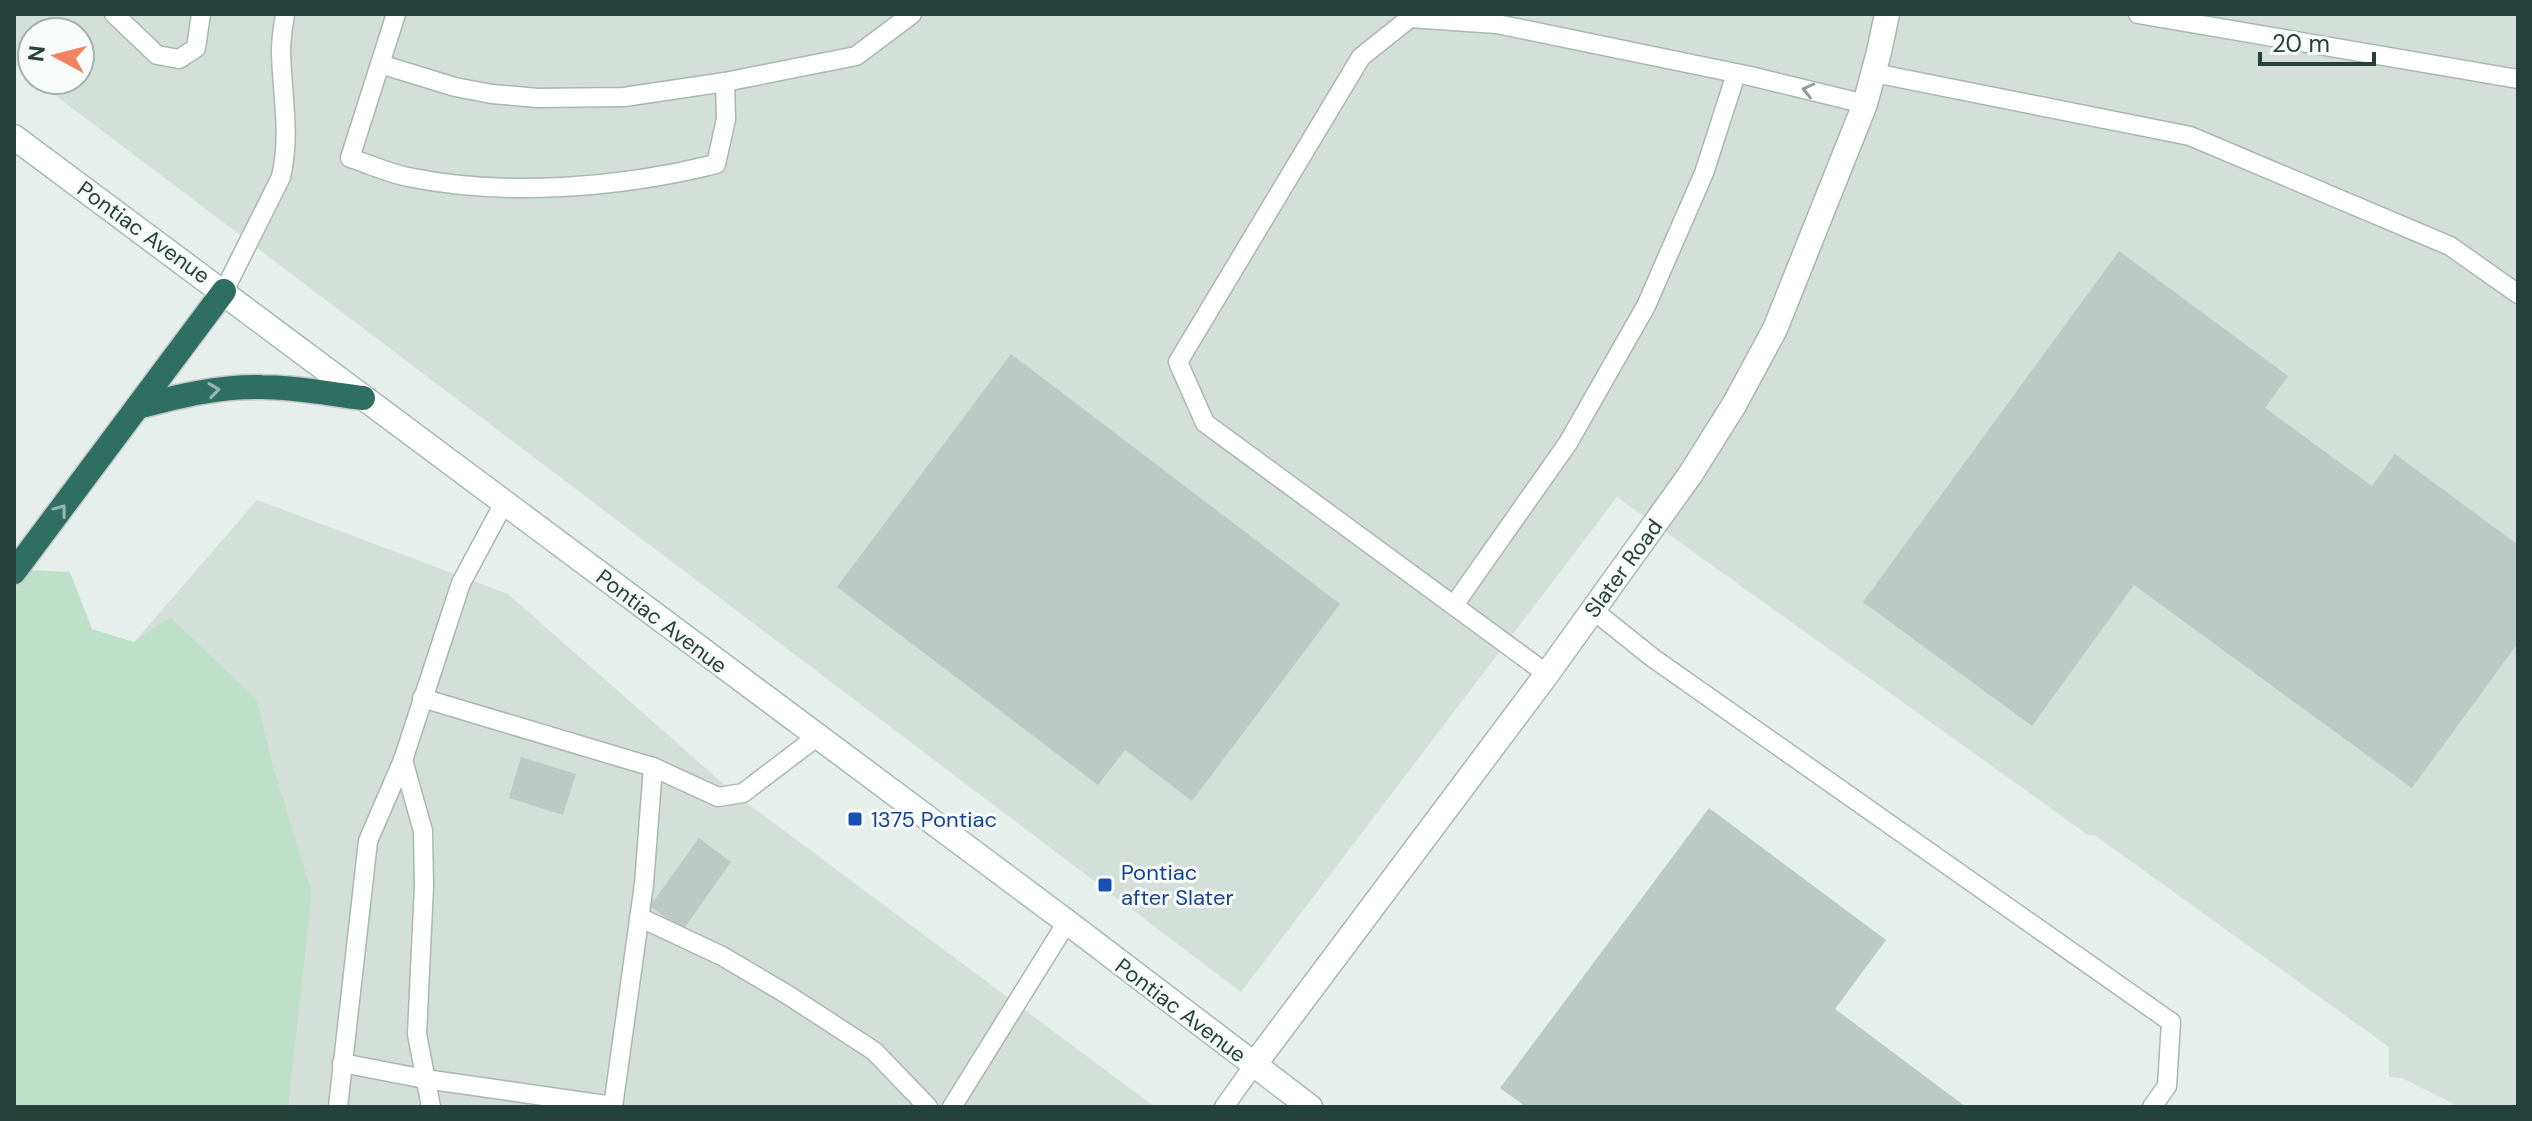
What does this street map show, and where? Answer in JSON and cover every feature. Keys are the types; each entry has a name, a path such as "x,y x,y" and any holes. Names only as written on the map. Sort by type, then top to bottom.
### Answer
{"highway":[{"path":"14,572 224,291"},
{"path":"138,407 234,387 265,387 363,398"}],"main road":[{"name":"Slater Road","path":"1254,1065 1547,674 1690,475 1734,405 1775,329 1865,104 1887,14"},
{"name":"Pontiac Avenue","path":"14,137 224,291 1310,1107"}],"lane":[{"path":"114,14 157,55 179,59 196,48 201,14"},
{"path":"224,291 281,177 285,160 287,122 281,49 285,14"},
{"path":"396,14 350,158 406,177 483,187 563,186 671,175 716,164 726,119 725,82"},
{"path":"380,64 455,87 492,94 538,98 624,97 725,82 856,56 912,14"},
{"path":"2138,14 2518,79"},
{"path":"1547,674 1205,423 1178,362 1361,57 1410,18 1497,24 1743,75 1865,104"},
{"path":"1874,73 2190,136 2450,246 2518,294"},
{"path":"1454,605 1568,443 1646,306 1743,75"},
{"path":"338,1107 368,841 403,760 461,583 504,503"},
{"path":"1593,610 1653,658 2171,1022 2167,1086 2152,1107"},
{"path":"422,698 653,767 718,797 743,793 818,736"},
{"path":"403,760 423,831 424,886 417,1034 431,1107"},
{"path":"342,1063 425,1079 613,1106 639,917 653,767"},
{"path":"639,917 722,956 874,1051 928,1107"},
{"path":"952,1107 1067,922"},
{"path":"1224,1107 1254,1065"}],"shaded area":[{"path":"14,14 2518,14 2518,1107 2460,1107 2402,1078 2389,1077 2389,1047 1617,497 1241,992 56,96 96,96 96,16 16,16 16,66"},
{"path":"257,500 508,594 736,795 1155,1107 14,1107 14,781"}],"green space":[{"path":"27,570 70,572 92,629 134,642 170,617 257,700 272,763 312,892 288,1107 14,1107 14,586"}],"building":[{"path":"2119,251 2288,376 2265,408 2372,486 2395,454 2518,545 2518,643 2412,788 2134,585 2032,726 1863,602"},
{"path":"1011,354 1340,604 1192,801 1125,750 1098,785 837,587"},
{"path":"521,757 576,774 563,815 509,798"},
{"path":"1709,808 1886,940 1835,1009 1966,1107 1526,1107 1500,1088"},
{"path":"699,838 731,862 683,930 650,906"}],"place":[{"name":"1375 Pontiac","path":"855,819"},
{"name":"Pontiac after Slater","path":"1105,885"}]}
